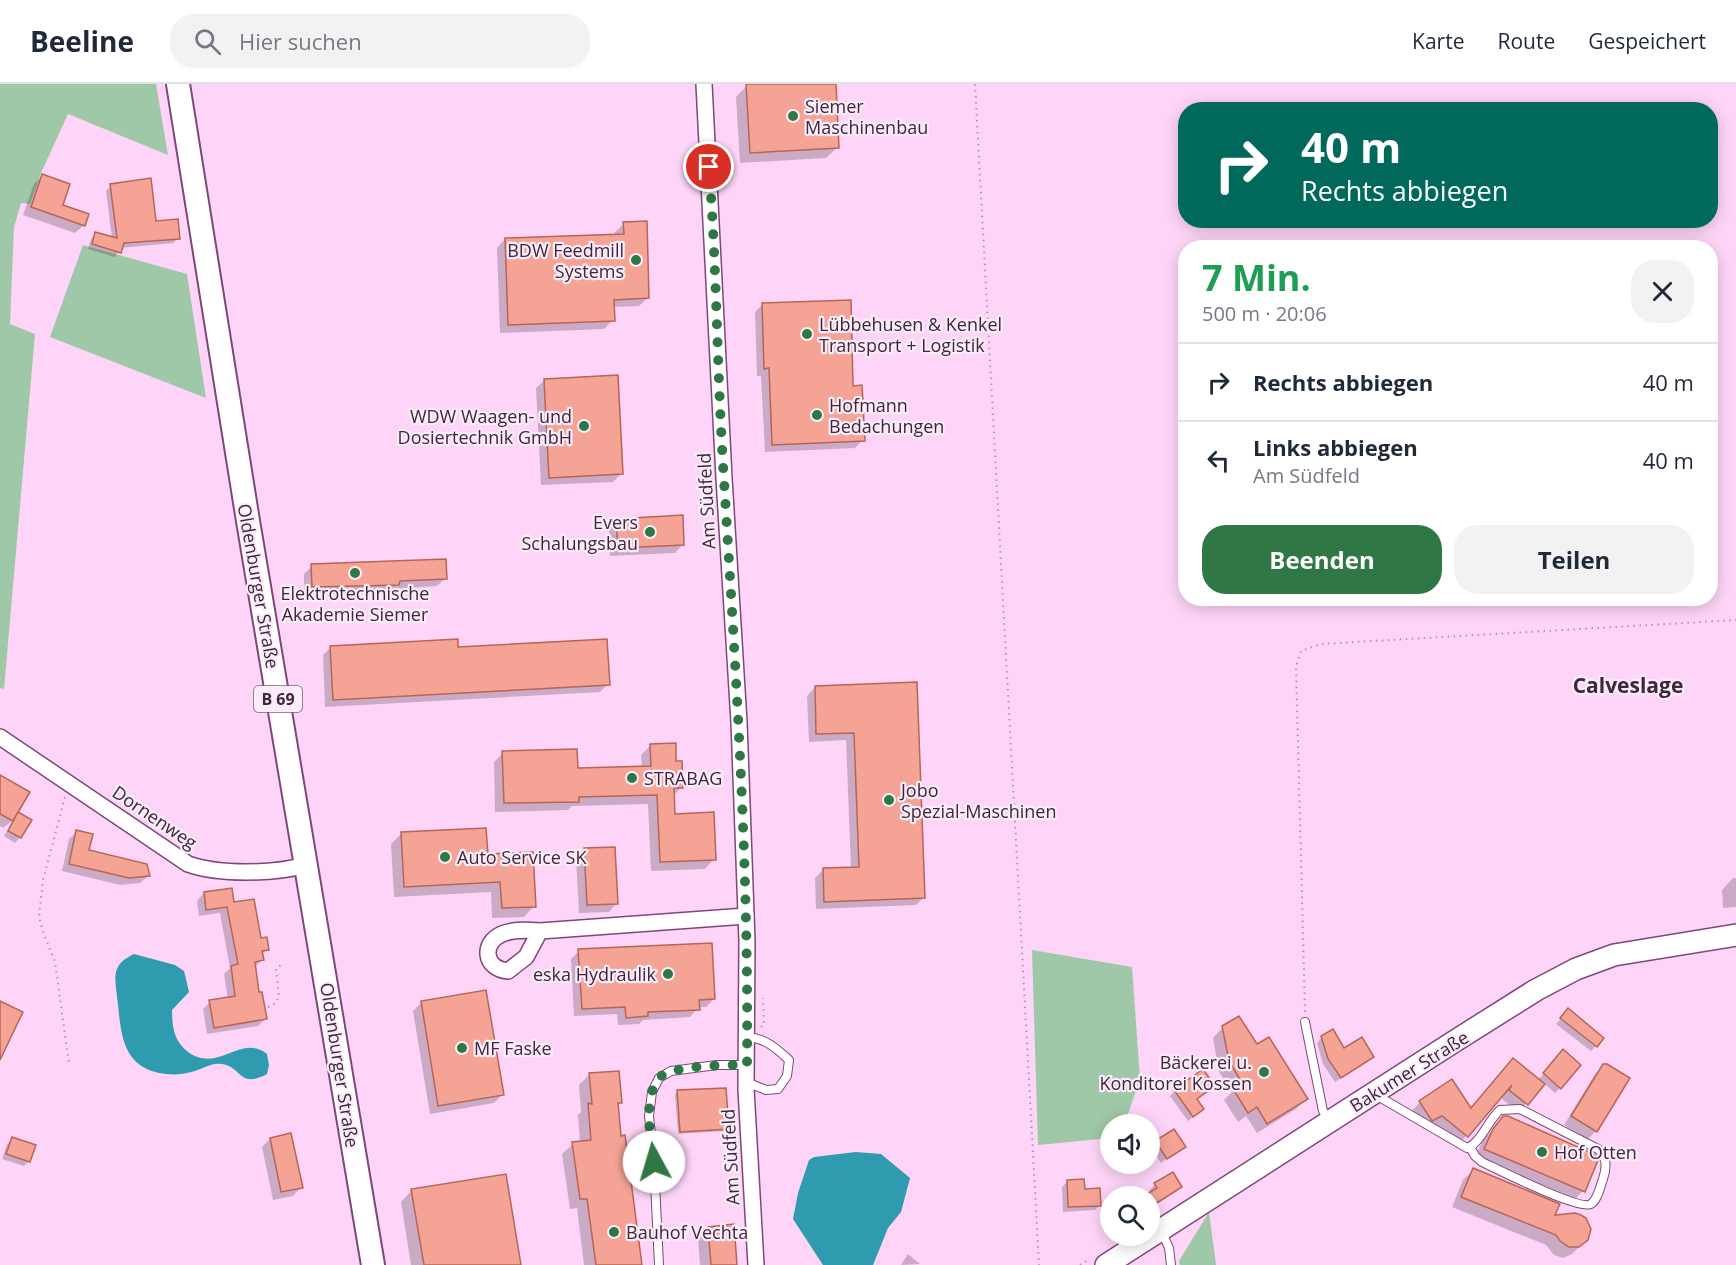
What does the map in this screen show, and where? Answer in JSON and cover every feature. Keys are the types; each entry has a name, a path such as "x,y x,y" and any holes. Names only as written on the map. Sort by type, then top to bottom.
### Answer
{"main road":[{"name":"Oldenburger Straße","path":"178,84 242,486 373,1265"}],"street":[{"name":"Am Südfeld","path":"704,84 739,722 747,916 746,1082 756,1265"},
{"name":"Dornenweg","path":"0,736 174,856 203,869 284,871 306,865"},
{"path":"540,930 747,916"},
{"name":"Bakumer Straße","path":"1106,1265 1536,990 1576,969 1614,955 1736,934"}],"lane":[{"path":"1305,1022 1323,1111 1330,1121"},
{"path":"746,1082 766,1090 778,1089 787,1076 789,1060 772,1045 758,1038 747,1037"},
{"path":"659,1265 654,1162 649,1116 652,1092 659,1078 671,1071 717,1065 747,1065"},
{"path":"1374,1093 1463,1147 1470,1147"},
{"path":"1520,1109 1598,1149 1604,1154 1605,1173 1597,1197 1586,1205 1567,1201 1482,1162 1470,1147 1500,1110 1520,1109"},
{"path":"1161,1231 1169,1248 1171,1265"}],"path":[{"path":"975,84 1039,1265"},
{"path":"1305,1022 1296,667 1301,651 1321,644 1736,620"},
{"path":"69,1064 54,962 43,932 39,910 46,869 70,783"},
{"path":"268,1007 276,1003 279,996 276,969 283,963"}],"green space":[{"path":"0,84 156,84 168,155 68,114 41,173 30,204 21,203 14,227 10,324 35,334 4,689 0,688"},
{"path":"83,245 187,274 206,398 50,337"},
{"path":"1032,950 1132,967 1140,1079 1128,1114 1100,1114 1100,1139 1038,1145"},
{"path":"1209,1212 1216,1265 1180,1265 1179,1261"}],"water":[{"path":"134,954 175,965 184,971 189,992 172,1010 173,1028 183,1048 199,1058 210,1059 238,1050 257,1049 267,1054 269,1065 267,1074 258,1078 246,1078 229,1066 218,1064 187,1073 167,1074 146,1069 137,1062 125,1044 115,982 116,970 122,962"},
{"path":"856,1152 881,1154 910,1178 901,1212 888,1228 873,1265 823,1265 793,1219 798,1193 809,1160 814,1157"}],"building":[{"name":"Siemer Maschinenbau","path":"746,84 836,84 839,148 750,153"},
{"path":"42,174 70,184 63,205 89,214 85,226 31,207"},
{"path":"151,178 156,221 178,219 180,239 124,243 121,253 92,244 95,232 117,238 110,184"},
{"path":"647,221 649,298 614,300 615,321 508,325 505,238 624,234 623,222"},
{"path":"851,300 853,386 862,385 865,441 772,445 769,368 764,369 762,303"},
{"name":"WDW Waagen- und Dosiertechnik GmbH","path":"618,375 623,474 549,478 544,379"},
{"name":"Evers Schalungsbau","path":"683,515 684,545 618,548 616,519"},
{"name":"Elektrotechnische Akademie Siemer","path":"446,559 447,579 400,581 399,585 312,587 311,564"},
{"path":"458,639 458,647 607,639 610,685 333,700 330,646"},
{"name":"Jobo Spezial-Maschinen","path":"917,682 925,898 824,902 823,868 859,867 854,733 816,734 815,686"},
{"path":"676,743 676,761 682,761 683,788 674,788 675,814 714,812 716,860 660,862 657,795 579,797 579,802 504,803 502,751 577,749 578,768 651,766 650,744"},
{"path":"0,775 30,792 13,821 0,814"},
{"path":"18,812 32,820 21,838 8,831"},
{"name":"Auto Service SK","path":"486,828 488,854 533,852 536,907 502,908 500,882 404,887 401,832"},
{"path":"76,830 93,834 89,850 147,864 150,876 129,878 69,864"},
{"path":"615,847 618,904 587,905 584,848"},
{"path":"232,888 234,902 254,899 261,938 267,937 269,950 262,951 264,960 255,962 259,992 262,992 267,1019 214,1028 209,1000 235,996 231,966 238,964 227,907 206,910 204,892"},
{"name":"eska Hydraulik","path":"712,943 715,999 699,1000 700,1010 648,1012 648,1016 626,1018 625,1007 582,1009 578,949"},
{"name":"MF Faske","path":"486,990 504,1095 438,1106 421,1001"},
{"path":"0,1001 23,1012 0,1060"},
{"path":"1568,1008 1604,1038 1597,1047 1560,1018"},
{"name":"Bäckerei u. Konditorei Kossen","path":"1239,1016 1257,1044 1269,1037 1308,1099 1267,1124 1257,1107 1248,1113 1233,1089 1242,1083 1229,1061 1222,1026"},
{"path":"1333,1029 1344,1048 1362,1037 1374,1057 1341,1078 1328,1059 1321,1036"},
{"path":"1563,1049 1581,1065 1561,1089 1543,1073"},
{"path":"1513,1058 1545,1084 1528,1105 1509,1090 1512,1085 1468,1137 1442,1116 1432,1121 1419,1101 1452,1079 1471,1108"},
{"path":"1603,1064 1607,1064 1630,1078 1597,1132 1571,1116"},
{"path":"1203,1069 1215,1086 1197,1099 1204,1109 1193,1117 1174,1090"},
{"name":"Bauhof Vechta","path":"619,1071 622,1103 618,1103 621,1136 625,1135 642,1265 596,1265 587,1199 580,1199 572,1142 591,1140 588,1103 592,1104 589,1073"},
{"path":"726,1088 729,1129 680,1132 677,1090"},
{"name":"Hof Otten","path":"1503,1116 1508,1116 1594,1154 1598,1160 1585,1192 1484,1149 1493,1129"},
{"path":"1174,1129 1186,1147 1167,1159 1160,1148 1160,1138"},
{"path":"291,1133 303,1188 281,1192 270,1138"},
{"path":"12,1137 36,1145 30,1162 6,1154"},
{"path":"1473,1168 1560,1204 1555,1215 1575,1213 1586,1218 1591,1229 1588,1240 1579,1247 1569,1247 1556,1235 1461,1197"},
{"path":"1173,1172 1182,1187 1160,1201 1160,1186 1156,1186 1154,1183"},
{"path":"506,1174 521,1265 424,1265 411,1189"},
{"path":"1084,1179 1085,1189 1100,1188 1100,1206 1068,1207 1067,1180"},
{"path":"734,1224 737,1265 711,1265 708,1227"}],"place":[{"name":"Siemer Maschinenbau","path":"793,116"},
{"name":"BDW Feedmill Systems","path":"636,260"},
{"name":"Lübbehusen & Kenkel Transport + Logistik","path":"807,334"},
{"name":"Hofmann Bedachungen","path":"817,415"},
{"name":"WDW Waagen- und Dosiertechnik GmbH","path":"584,426"},
{"name":"Evers Schalungsbau","path":"650,532"},
{"name":"Elektrotechnische Akademie Siemer","path":"355,573"},
{"name":"STRABAG","path":"632,778"},
{"name":"Jobo Spezial-Maschinen","path":"889,800"},
{"name":"Auto Service SK","path":"445,857"},
{"name":"eska Hydraulik","path":"668,974"},
{"name":"MF Faske","path":"462,1048"},
{"name":"Bäckerei u. Konditorei Kossen","path":"1264,1072"},
{"name":"Hof Otten","path":"1542,1152"},
{"name":"Bauhof Vechta","path":"614,1232"}],"district":[{"name":"Calveslage","path":"1628,685"}],"route":[{"path":"654,1162 649,1116 652,1092 659,1078 671,1071 717,1065 747,1065 747,941 739,722 717,350 709,167"}]}
